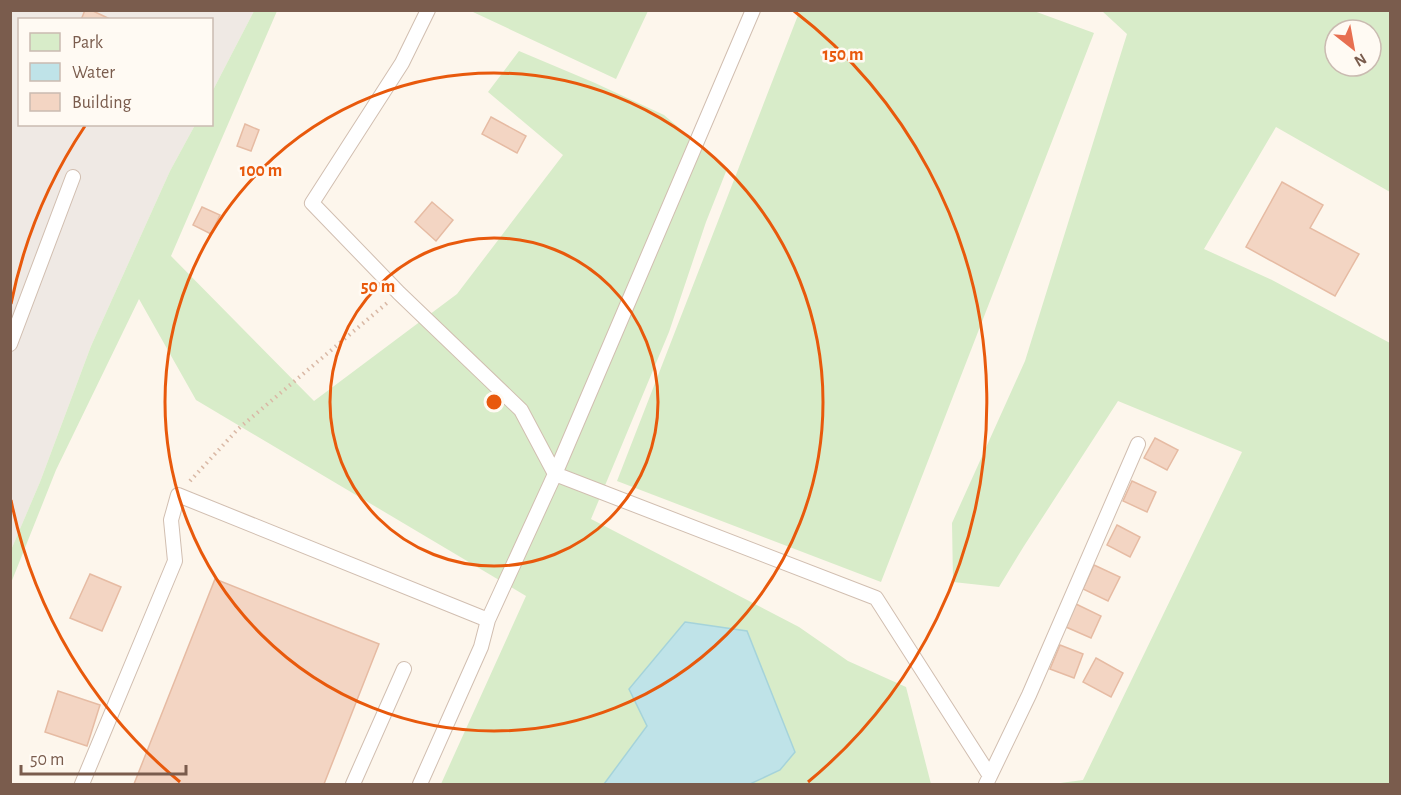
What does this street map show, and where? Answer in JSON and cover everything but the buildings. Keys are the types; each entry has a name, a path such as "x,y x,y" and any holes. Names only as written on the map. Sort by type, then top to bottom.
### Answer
{"lane":[{"path":"428,10 402,63 312,203 399,293 521,410 555,474 876,598 988,780"},
{"path":"420,784 481,647 488,620 555,474 753,10"},
{"path":"10,344 73,177"},
{"path":"988,780 1029,695 1138,444"},
{"path":"82,784 175,561 171,520 178,495 488,620"},
{"path":"354,784 404,669"}],"path":[{"path":"178,495 238,429 399,293"}],"shaded area":[{"path":"11,11 254,11 213,90 213,18 18,18 18,126 194,126 170,171 91,346 40,482 11,550"}],"green space":[{"path":"648,10 616,79 474,11"},
{"path":"800,10 1034,11 1094,33 881,582 617,481"},
{"path":"254,11 277,11 171,256 314,401 457,294 563,155 488,92 519,51 664,115 727,169 706,222 669,332 591,519 799,627 848,661 906,687 931,784 750,784 780,770 795,752 747,631 685,622 648,726 604,784 441,784 526,596 196,400 139,299 56,470 11,583 11,550 40,482 91,346 170,171 194,126 213,126 213,90"},
{"path":"1102,11 1390,11 1390,192 1276,127 1204,249 1272,280 1390,343 1390,784 1053,784 1083,780 1242,452 1118,401 999,587 953,582 952,523 1025,361 1127,34"}],"water":[{"path":"685,622 747,631 795,752 780,770 750,784 604,784 647,726 629,689"}]}
